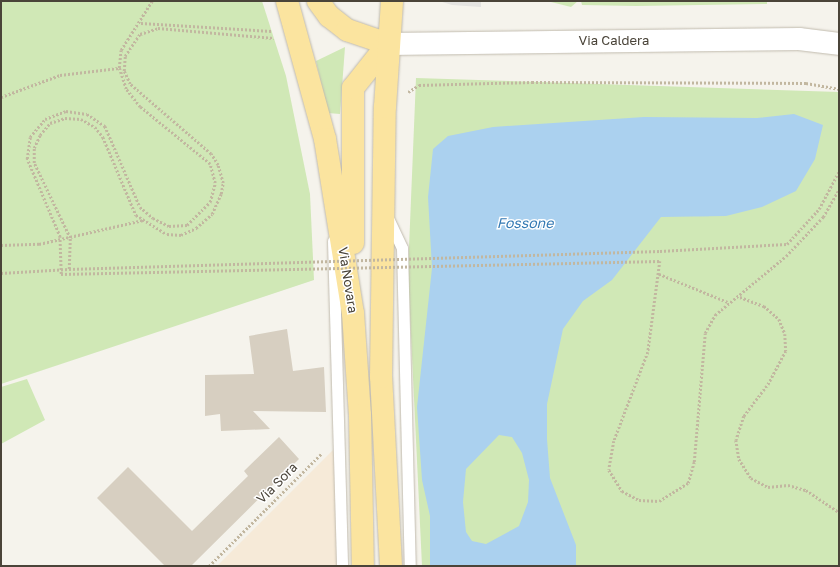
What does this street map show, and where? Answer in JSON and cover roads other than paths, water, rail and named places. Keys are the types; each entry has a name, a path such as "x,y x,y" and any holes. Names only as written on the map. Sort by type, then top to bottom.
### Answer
{"main road":[{"name":"Via Novara","path":"287,1 325,139 353,313 360,415 363,566"},
{"path":"318,1 329,16 347,30 388,44"},
{"path":"391,566 381,377 383,207 388,44 392,1"},
{"path":"353,313 353,88 388,44"}],"street":[{"name":"Via Caldera","path":"388,44 799,39 839,44"}],"lane":[{"path":"336,202 332,270 342,566"},
{"path":"383,207 402,248 410,566"}],"water":[{"name":"Fossone","path":"794,114 823,125 815,159 796,191 762,207 726,216 661,217 612,280 583,301 563,329 547,404 547,439 550,478 576,545 576,566 430,566 430,516 422,480 417,407 432,268 428,197 433,149 448,136 493,127 644,117 757,118","holes":["499,435 512,437 522,453 529,480 528,502 519,526 486,544 472,541 466,532 463,502 466,469"]}]}
